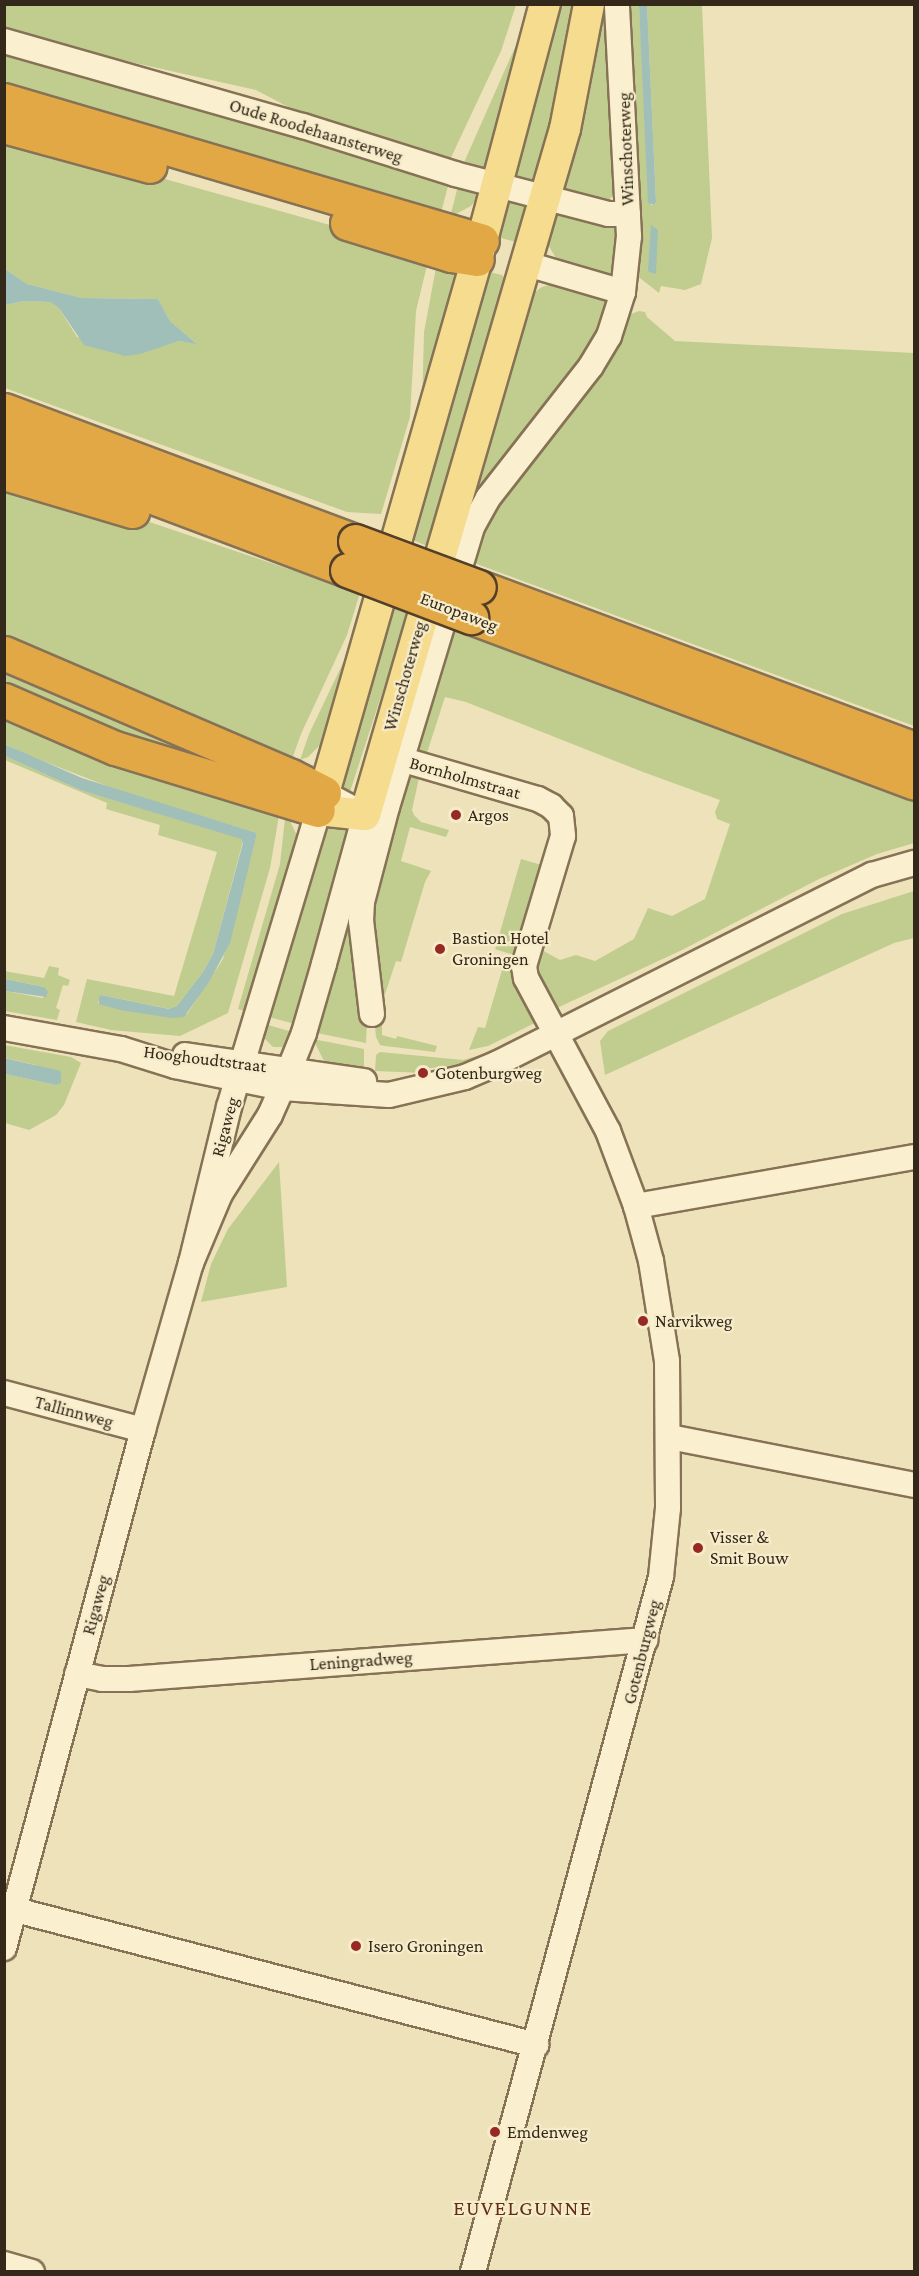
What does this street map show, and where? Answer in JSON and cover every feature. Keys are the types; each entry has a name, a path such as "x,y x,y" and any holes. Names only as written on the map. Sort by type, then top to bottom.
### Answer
{"highway":[{"path":"4,100 430,223 480,250"},
{"path":"4,126 451,255 480,250"},
{"path":"4,401 78,439"},
{"name":"Europaweg","path":"4,410 78,439 351,556 475,602 915,749"},
{"name":"Europaweg","path":"4,441 303,554 351,556"},
{"path":"4,474 142,514 303,554"},
{"name":"Europaweg","path":"475,602 915,783"},
{"path":"4,653 291,776 321,801"},
{"path":"4,700 115,748 321,801"}],"main road":[{"path":"365,815 321,801 480,250 545,4"},
{"name":"Winschoterweg","path":"365,815 392,756 451,515 566,129 589,4"},
{"path":"480,250 527,264"}],"street":[{"name":"Winschoterweg","path":"372,1014 361,921 362,902 392,756 478,514 591,366 609,336 624,292 629,252 617,4"},
{"name":"Oude Roodehaansterweg","path":"4,41 165,86 498,185 609,214 628,214"},
{"path":"527,264 624,292"},
{"name":"Bornholmstraat","path":"392,756 538,799 561,816 563,836 524,966 526,978 558,1034"},
{"path":"321,801 241,1071 286,1078 426,1086 465,1077 558,1034 872,875 915,863"},
{"name":"Winschoterweg","path":"286,1078 307,1021 365,815"},
{"name":"Hooghoudtstraat","path":"4,1028 121,1049 176,1066 241,1071"},
{"name":"Gotenburgweg","path":"473,2271 646,1640 661,1577 669,1508 670,1437 667,1361 651,1261 636,1206 608,1131 558,1034"},
{"name":"Rigaweg","path":"4,1948 10,1908 77,1674 241,1071"},
{"name":"Rigaweg","path":"190,1263 220,1194 270,1115 286,1078"},
{"path":"636,1206 915,1157"},
{"name":"Tallinnweg","path":"4,1393 143,1430"},
{"path":"670,1437 915,1485"},
{"name":"Leningradweg","path":"77,1674 102,1679 129,1678 646,1640"},
{"path":"10,1908 536,2044"},
{"path":"4,2264 32,2271"}],"green space":[{"path":"4,5 516,5 501,51 448,164 292,109 256,90 5,34"},
{"path":"530,5 485,171 462,167 516,45"},
{"path":"557,5 582,5 540,188 508,175"},
{"path":"597,5 613,5 618,190 606,203 554,194"},
{"path":"625,5 639,5 651,205 654,205 656,202 647,5 702,5 712,238 701,284 685,290 661,286 659,293 636,275"},
{"path":"4,45 449,182 440,217 5,94"},
{"path":"4,134 430,253 416,311 410,417 381,514 347,512 5,388 5,305 24,301 50,302 59,308 77,337 162,346 179,341 196,343 170,321 158,299 82,298 27,284 5,269"},
{"path":"482,183 480,194 471,206 450,217 458,186"},
{"path":"503,193 538,199 519,243 498,237"},
{"path":"553,203 611,220 624,237 617,272 603,275 562,263 556,258 547,243"},
{"path":"438,257 450,268 459,288 422,408 424,332"},
{"path":"489,272 502,275 506,279 430,547 403,536"},
{"path":"552,284 599,297 606,302 608,308 594,349 459,520 531,295 542,287"},
{"path":"639,311 645,312 647,317 675,341 914,353 914,726 466,560 479,530 626,316"},
{"path":"5,479 111,509 360,593 347,635 301,734 291,762 5,645"},
{"path":"374,598 342,675 321,744 308,757 300,760 309,734"},
{"path":"386,600 410,608 350,792 326,785"},
{"path":"450,624 914,801 914,843 877,854 819,879 682,950 557,1008 536,969 540,949 560,960 576,955 595,961 634,939 648,908 672,916 705,899 730,824 717,819 715,812 720,800 466,702 445,697 426,756 415,752"},
{"path":"4,660 284,793 5,693"},
{"path":"4,709 280,810 270,868 228,1013 180,1036 111,1030 76,1022 87,979 174,996 217,852 158,835 160,825 106,809 107,803 5,760 5,756 80,790 239,837 243,841 213,954 203,972 177,1006 170,1009 101,995 98,1003 187,1014 223,959 257,833 120,791 25,754 5,744"},
{"path":"405,773 417,774 419,778 412,810 414,815 421,822 449,830 446,837 410,827 401,861 431,871 425,882 401,962 396,961 382,1003 382,1035 396,1039 397,1036 437,1046 435,1052 380,1045 376,1037 365,921"},
{"path":"285,818 290,821 298,838 298,851 252,1013 238,1009 280,864"},
{"path":"322,819 346,828 346,837 295,1024 265,1016"},
{"path":"521,859 545,866 519,956 495,949"},
{"path":"365,867 367,1019 366,1043 312,1032"},
{"path":"914,891 914,938 894,943 605,1075 600,1041 608,1031 842,914"},
{"path":"49,966 59,968 58,975 70,980 68,986 63,985 56,1008 60,1010 57,1020 5,1011 5,991 43,998 44,987 5,979 4,971 44,978"},
{"path":"502,970 514,972 537,1022 488,1046 469,1050 478,1027 485,1028"},
{"path":"261,1023 296,1033 283,1047 273,1047 263,1037"},
{"path":"538,1028 535,1033 495,1050"},
{"path":"313,1039 364,1049 364,1066 360,1072 335,1069 325,1063"},
{"path":"4,1045 71,1057 81,1063 64,1105 56,1115 29,1130 5,1123 5,1074 56,1085 36,1065 5,1058"},
{"path":"493,1051 464,1064 423,1069 424,1073 375,1071 376,1055 380,1052 463,1060"},
{"path":"279,1162 287,1287 201,1302 211,1264 228,1229"}],"water":[{"path":"639,5 647,5 656,202 654,205 648,203"},
{"path":"651,225 658,230 656,274 649,272 648,269"},
{"path":"5,269 27,284 82,298 158,299 170,321 197,344 179,341 140,354 125,356 84,345 59,308 50,302 24,301 5,305"},
{"path":"4,744 82,778 257,833 230,943 209,982 184,1017 172,1018 120,1010 99,1004 99,997 101,995 169,1009 177,1006 203,972 213,954 243,843 241,839 80,790 5,756"},
{"path":"5,979 44,987 48,992 46,997 5,991"},
{"path":"4,1058 61,1071 61,1083 56,1085 5,1074"}],"place":[{"name":"Argos","path":"456,815"},
{"name":"Bastion Hotel Groningen","path":"440,949"},
{"name":"Gotenburgweg","path":"423,1073"},
{"name":"Narvikweg","path":"643,1321"},
{"name":"Visser & Smit Bouw","path":"698,1548"},
{"name":"Isero Groningen","path":"356,1946"},
{"name":"Emdenweg","path":"495,2132"}],"district":[{"name":"EUVELGUNNE","path":"523,2208"}]}
